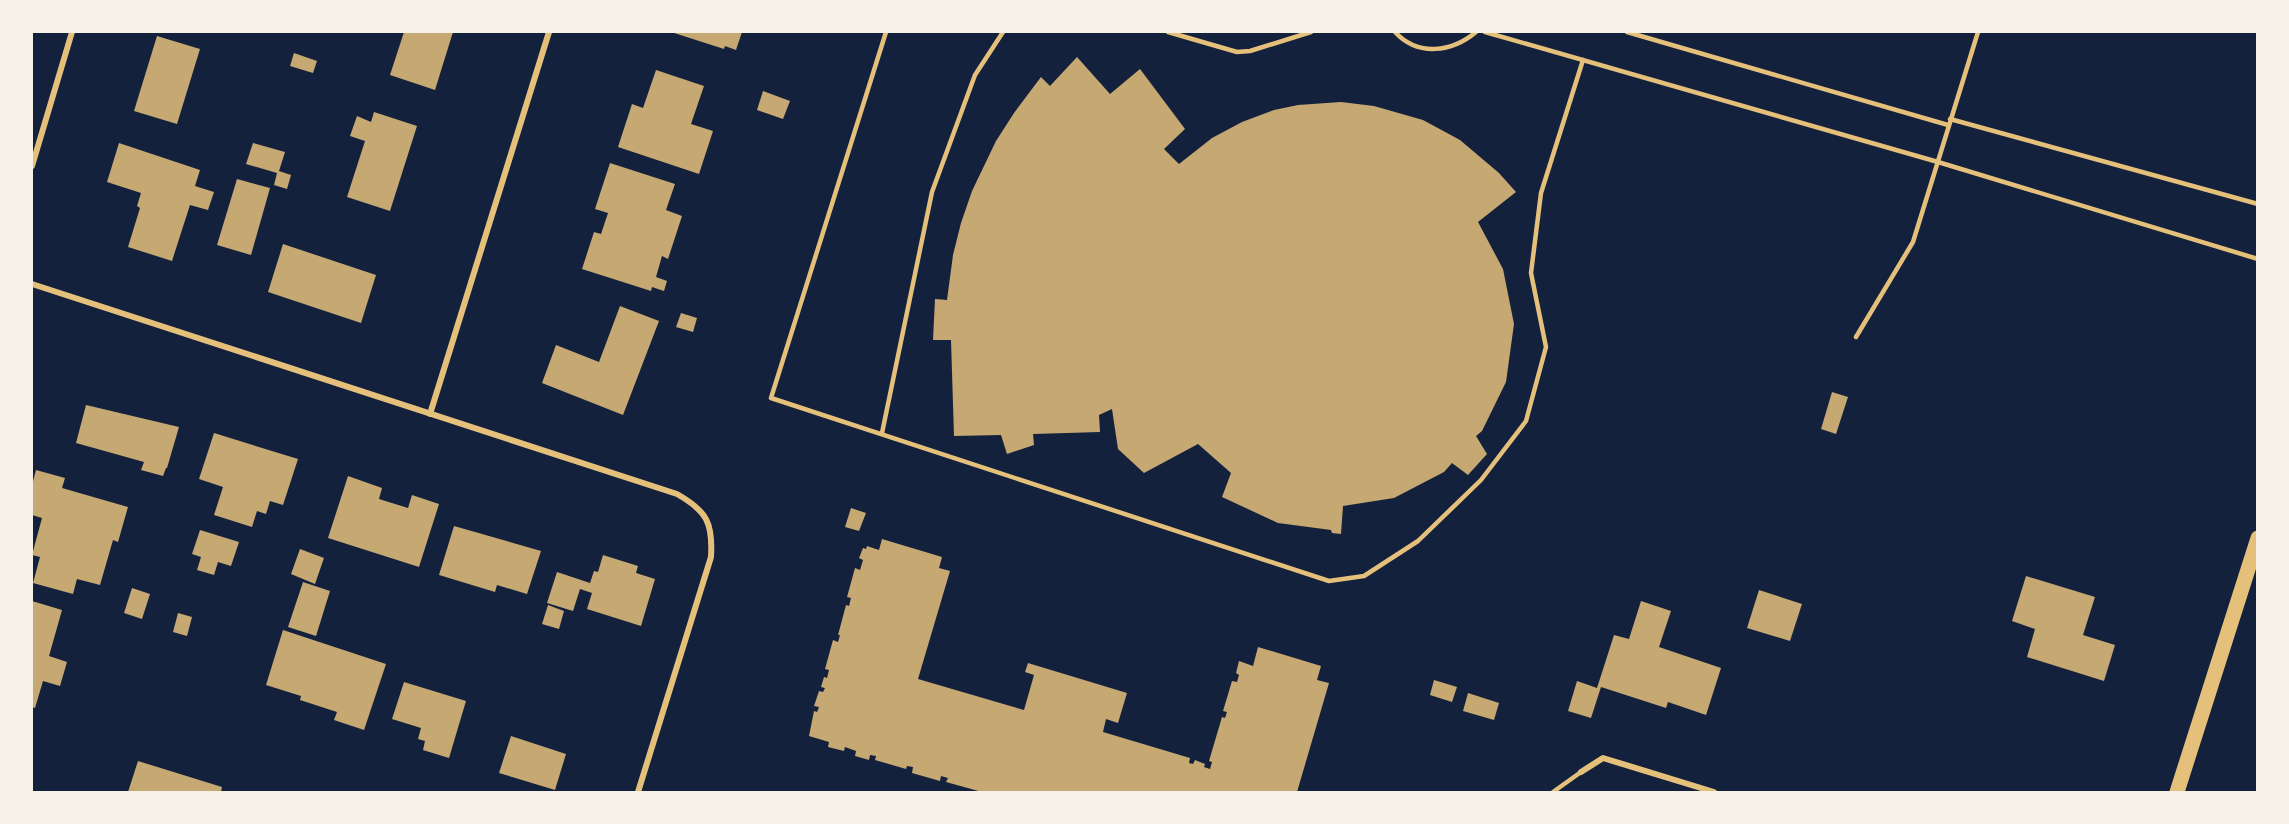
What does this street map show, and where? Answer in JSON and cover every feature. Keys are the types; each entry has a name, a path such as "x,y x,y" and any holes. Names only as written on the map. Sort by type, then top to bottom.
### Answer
{"main road":[{"path":"2177,792 2258,538"}],"street":[{"path":"32,166 72,32"},
{"path":"430,414 549,32"},
{"path":"32,284 677,494 697,506 712,534 711,557 638,792"},
{"path":"1581,772 1603,758 1714,792"}],"lane":[{"path":"886,32 771,398 1329,581 1364,576 1418,541 1481,480 1526,421 1546,348 1531,273 1540,193 1583,60"},
{"path":"882,433 932,192 975,75 1003,32"},
{"path":"1168,32 1237,52 1250,51 1309,32"},
{"path":"1395,32 1414,46 1431,50 1449,48 1465,42 1476,32"},
{"path":"1485,32 1938,162 2256,259 2258,250"},
{"path":"1627,32 1949,122 2258,204"},
{"path":"1856,337 1913,242 1978,32"},
{"path":"1553,792 1581,772"}],"building":[{"path":"404,32 453,32 435,90 390,75"},
{"path":"671,32 742,32 736,50 725,46 724,49"},
{"path":"157,36 200,49 177,124 134,111"},
{"path":"294,53 317,61 313,73 290,66"},
{"path":"1077,57 1110,94 1140,69 1185,129 1164,149 1179,164 1212,138 1242,122 1274,110 1298,105 1341,102 1374,106 1423,120 1460,140 1499,173 1516,192 1478,222 1503,269 1514,324 1506,382 1482,431 1476,436 1487,454 1468,475 1452,463 1444,472 1394,498 1343,506 1341,534 1332,533 1331,530 1278,523 1222,497 1231,473 1198,444 1144,473 1118,449 1112,409 1099,415 1100,432 1033,434 1034,445 1007,454 1001,435 954,436 951,340 933,340 935,299 947,300 953,255 961,223 972,191 996,141 1041,77 1050,86"},
{"path":"656,70 704,86 691,124 713,131 699,174 618,147 632,104 643,108"},
{"path":"763,91 790,101 783,119 757,110"},
{"path":"374,112 417,126 390,211 347,197 365,141 350,136 357,116 371,122"},
{"path":"119,143 200,170 195,186 214,192 208,210 190,205 172,261 128,247 140,208 137,206 141,193 107,182"},
{"path":"253,143 285,152 279,171 291,175 287,189 274,185 277,173 246,164"},
{"path":"610,163 675,184 666,210 682,216 668,259 662,256 656,277 667,281 664,291 652,287 651,291 582,269 594,232 601,234 608,213 595,209"},
{"path":"237,179 270,188 251,255 217,245"},
{"path":"283,244 376,275 361,323 268,292"},
{"path":"620,306 659,321 623,415 542,383 556,345 599,362"},
{"path":"681,313 697,318 693,332 676,327"},
{"path":"1832,392 1848,397 1836,434 1821,429"},
{"path":"86,405 179,427 163,476 141,470 144,462 76,443"},
{"path":"214,433 298,459 283,505 270,501 266,514 257,511 252,527 214,515 223,487 199,479"},
{"path":"36,470 65,478 62,488 128,507 118,542 113,540 100,585 77,579 73,594 33,583 40,557 32,555 42,518 32,515 32,485"},
{"path":"348,476 382,488 379,499 408,508 412,495 439,504 419,567 328,538"},
{"path":"851,508 866,513 859,531 845,527"},
{"path":"454,526 541,551 527,594 497,585 495,592 439,575"},
{"path":"200,530 239,542 231,566 218,562 214,575 197,570 201,557 192,554"},
{"path":"882,539 942,557 939,568 950,571 918,679 1024,710 1034,675 1025,672 1028,663 1127,693 1118,723 1106,719 1103,732 1190,758 1189,763 1193,764 1195,760 1210,769 1212,762 1209,761 1222,717 1225,718 1227,712 1223,711 1232,681 1237,682 1239,675 1236,673 1239,661 1253,666 1258,647 1321,666 1317,680 1329,683 1297,792 982,792 946,782 948,778 941,776 940,781 912,773 913,767 907,766 906,769 875,760 876,756 870,755 869,760 855,756 856,751 845,747 844,751 828,747 829,742 809,736 814,711 817,712 819,707 814,706 819,691 823,692 825,688 821,687 824,677 827,678 829,670 825,669 833,640 838,642 846,605 849,606 851,598 847,597 855,568 860,570 863,560 859,558 863,548 866,549 867,546 879,550"},
{"path":"300,549 324,558 315,584 291,574"},
{"path":"603,555 638,566 636,573 655,579 641,626 587,609 592,593 580,589 573,611 547,603 557,572 590,583 594,571 598,572"},
{"path":"2026,576 2095,597 2083,635 2115,645 2104,681 2027,657 2035,629 2012,621"},
{"path":"303,582 330,591 316,636 288,627"},
{"path":"132,588 150,594 142,619 124,613"},
{"path":"1759,590 1802,604 1790,641 1747,628"},
{"path":"32,601 62,610 49,656 67,662 60,686 43,681 35,708 32,707"},
{"path":"1641,601 1671,611 1659,647 1721,668 1706,715 1668,702 1666,708 1601,687 1591,718 1568,711 1577,681 1597,688 1614,635 1629,639"},
{"path":"548,605 564,611 559,629 542,624"},
{"path":"178,613 192,617 187,636 173,632"},
{"path":"283,630 386,664 364,730 334,720 337,712 300,700 301,696 266,685"},
{"path":"1434,680 1457,687 1452,702 1430,695"},
{"path":"404,682 466,701 449,758 423,750 425,741 418,739 421,728 392,719"},
{"path":"1468,693 1499,703 1494,720 1463,711"},
{"path":"511,736 566,754 555,790 499,773"},
{"path":"138,761 222,787 221,792 128,792"}]}
